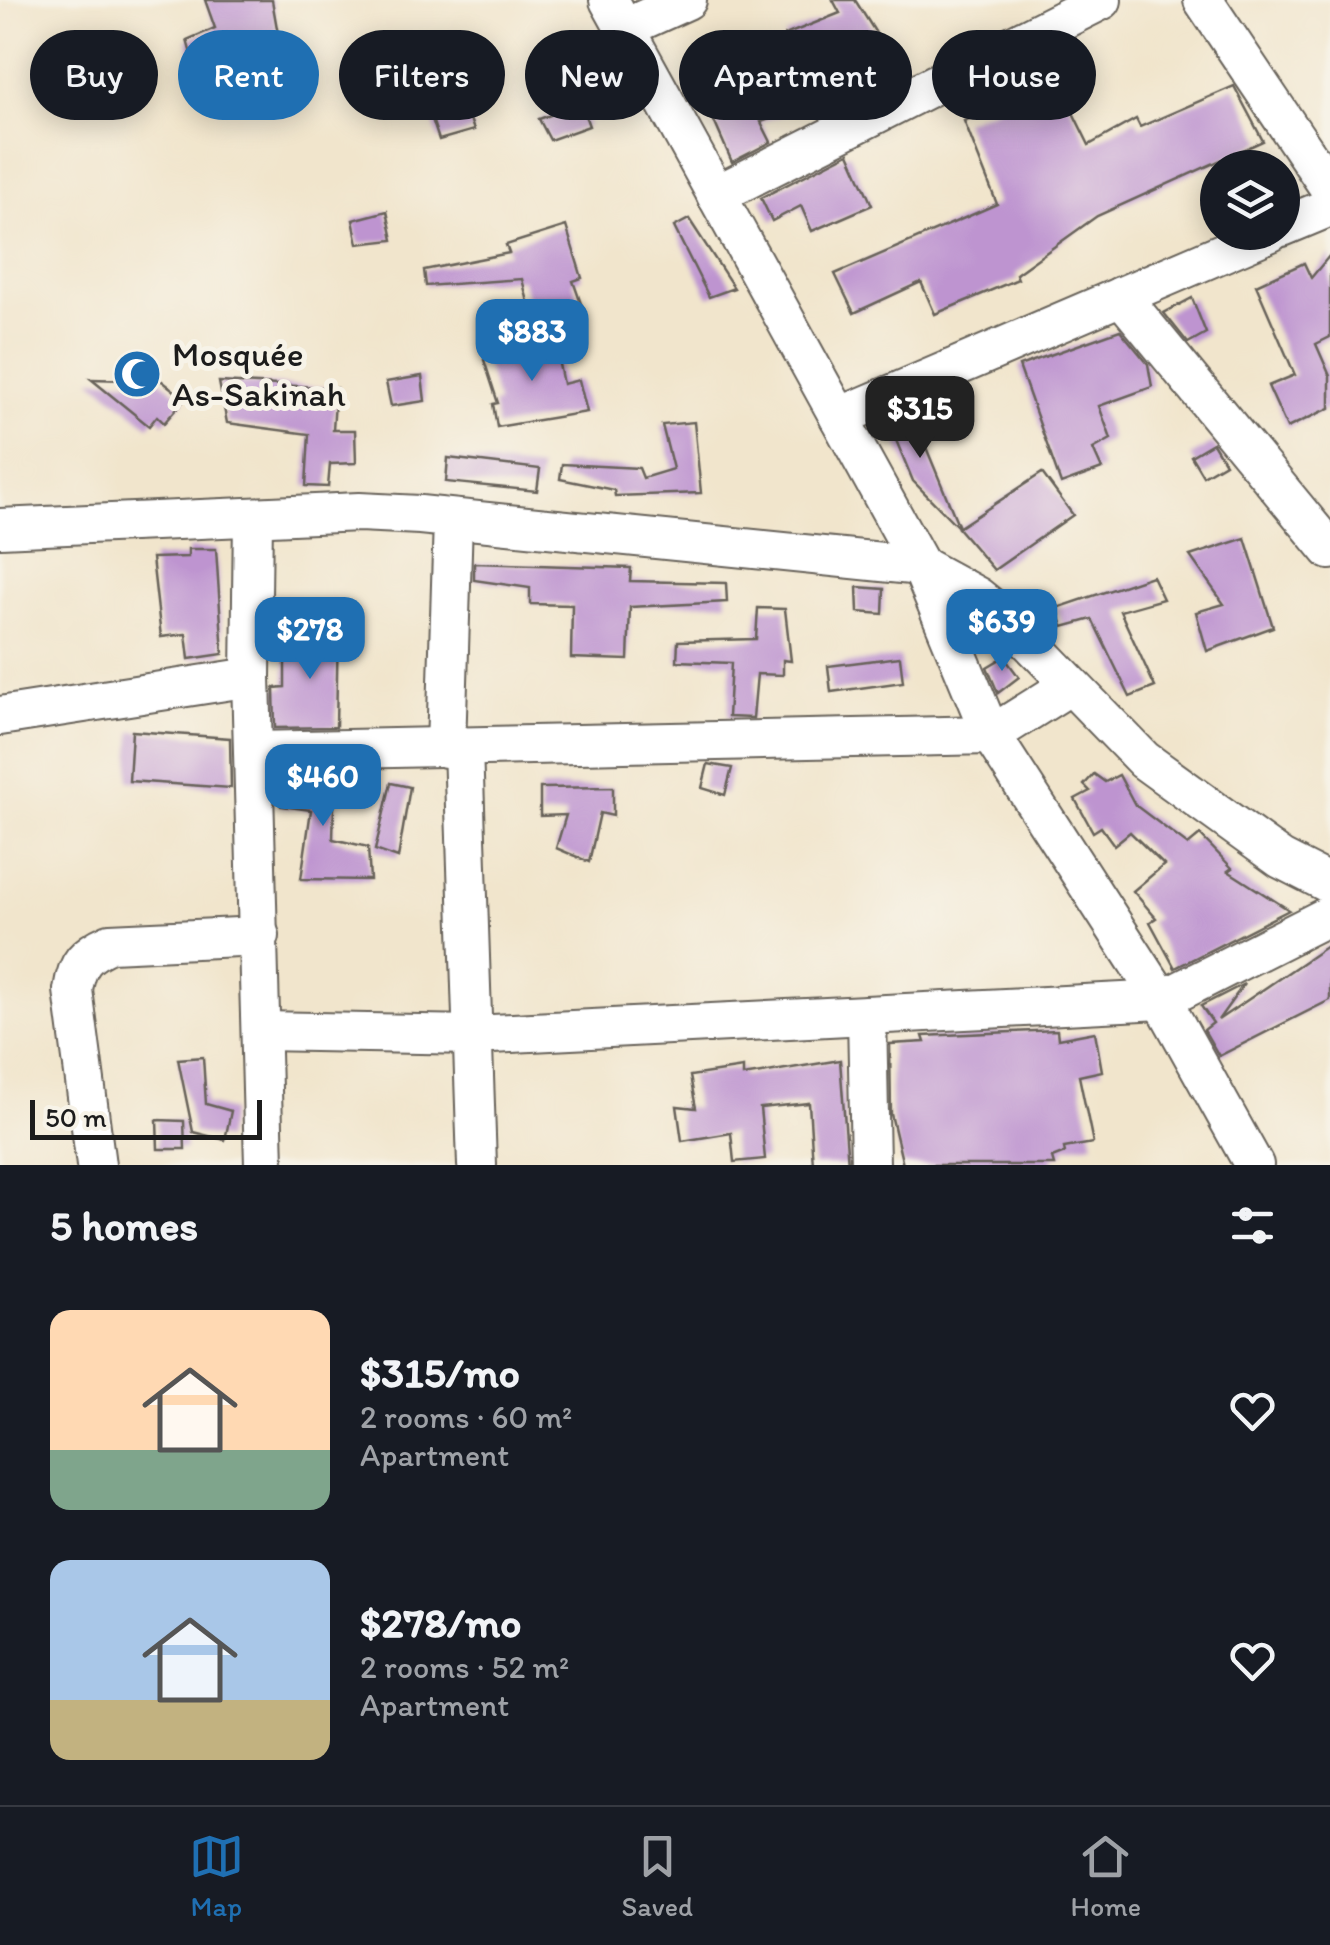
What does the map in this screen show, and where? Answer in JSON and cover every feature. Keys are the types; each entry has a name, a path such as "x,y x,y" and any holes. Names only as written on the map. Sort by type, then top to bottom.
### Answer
{"street":[{"path":"687,0 617,14 921,566 990,734 1162,1000 1245,1162"},
{"path":"716,195 1102,0"},
{"path":"1203,0 1330,189"},
{"path":"1300,220 1330,207"},
{"path":"839,416 1229,250"},
{"path":"1121,296 1330,550"},
{"path":"0,528 359,512 921,566 978,596 1014,626 1118,738 1215,815 1281,859 1330,884"},
{"path":"253,517 251,677 262,1031 258,1164"},
{"path":"453,519 454,748 473,1035 477,1165"},
{"path":"0,716 251,677"},
{"path":"255,751 990,734 1069,686"},
{"path":"262,1031 473,1035 1162,1000 1330,915"},
{"path":"96,1165 73,990 76,968 89,952 110,943 260,936"},
{"path":"867,1015 870,1165"}],"building":[{"path":"205,0 272,0 277,30 210,30 215,28"},
{"path":"833,0 855,0 874,30 798,30 840,13"},
{"path":"1234,86 1263,141 1243,150 1200,150 1200,169 1097,216 1016,274 1018,279 935,314 921,282 854,313 835,274 997,204 964,121 1077,120 1089,145 1136,119 1140,127"},
{"path":"432,120 470,120 474,130 439,140"},
{"path":"540,120 587,120 589,126 550,140"},
{"path":"714,120 767,120 761,122 771,142 732,162"},
{"path":"849,153 872,205 812,231 801,206 772,221 761,198"},
{"path":"387,211 393,240 358,244 353,220"},
{"path":"689,219 734,288 709,297 674,227"},
{"path":"566,226 582,278 573,281 584,312 536,332 522,279 426,286 424,270 509,253 506,245"},
{"path":"1330,255 1330,337 1316,344 1330,376 1330,408 1287,428 1268,386 1295,375 1256,285 1304,263 1311,278"},
{"path":"1192,298 1206,333 1188,343 1164,313"},
{"path":"552,330 563,384 579,380 587,412 497,427 493,404 498,403 484,360"},
{"path":"1120,330 1148,364 1152,387 1099,406 1111,439 1093,449 1102,469 1061,484 1019,366"},
{"path":"422,376 425,401 391,406 386,382"},
{"name":"Mosquée As-Sakinah","path":"91,379 162,381 185,399 164,423 157,416 149,426"},
{"path":"219,382 336,388 333,430 355,430 356,463 330,464 328,487 306,486 309,434 227,423"},
{"path":"911,411 959,527 913,481 888,421"},
{"path":"694,422 701,493 615,496 614,490 560,479 562,464 639,468 643,478 673,469 662,425"},
{"path":"1213,443 1225,463 1203,476 1191,456"},
{"path":"448,458 540,469 537,491 446,482"},
{"path":"1042,473 1073,515 994,570 958,528"},
{"path":"1245,538 1273,627 1207,651 1196,612 1224,604 1190,556"},
{"path":"188,549 216,549 223,654 189,659 186,634 161,637 152,558 188,557"},
{"path":"474,563 631,568 630,581 726,583 727,602 630,607 628,660 571,658 572,605 530,604 530,588 474,580"},
{"path":"1152,576 1163,599 1120,611 1155,687 1130,697 1092,619 1063,627 1057,608"},
{"path":"857,587 884,589 883,614 858,612"},
{"path":"758,608 785,609 791,661 783,660 783,675 757,674 753,718 728,717 731,663 677,661 678,641 756,639"},
{"path":"299,627 338,627 336,727 275,728 274,688 285,687 285,658 300,654"},
{"path":"900,657 903,682 831,692 828,666"},
{"path":"1004,657 1019,677 998,693 987,667"},
{"path":"132,731 230,738 231,788 129,781"},
{"path":"708,764 732,768 725,795 702,788"},
{"path":"335,772 333,839 368,847 370,880 301,879 311,810 281,806 282,773"},
{"path":"1094,774 1105,782 1119,775 1135,805 1188,845 1200,835 1232,868 1228,871 1289,910 1175,968 1150,922 1156,918 1133,891 1164,865 1130,832 1114,845 1101,827 1093,832 1075,799 1090,791 1084,785"},
{"path":"391,783 410,787 398,858 375,850"},
{"path":"613,787 613,816 600,813 589,862 556,848 566,815 540,816 540,788"},
{"path":"1330,944 1330,1000 1219,1056 1204,1030 1213,1023 1201,1006 1244,984 1218,1020"},
{"path":"1057,1030 1058,1039 1095,1032 1102,1071 1079,1076 1093,1143 1064,1148 1065,1153 1052,1158 1054,1165 903,1165 891,1114 890,1044 925,1042 923,1036"},
{"path":"203,1057 206,1104 231,1111 225,1140 193,1132 178,1059"},
{"path":"840,1060 848,1165 813,1165 809,1103 760,1108 765,1159 734,1162 731,1133 682,1141 677,1106 696,1108 690,1076 743,1068 743,1076"},
{"path":"157,1120 184,1121 185,1149 158,1149"}],"place":[{"name":"Mosquée As-Sakinah","path":"137,374"}]}
